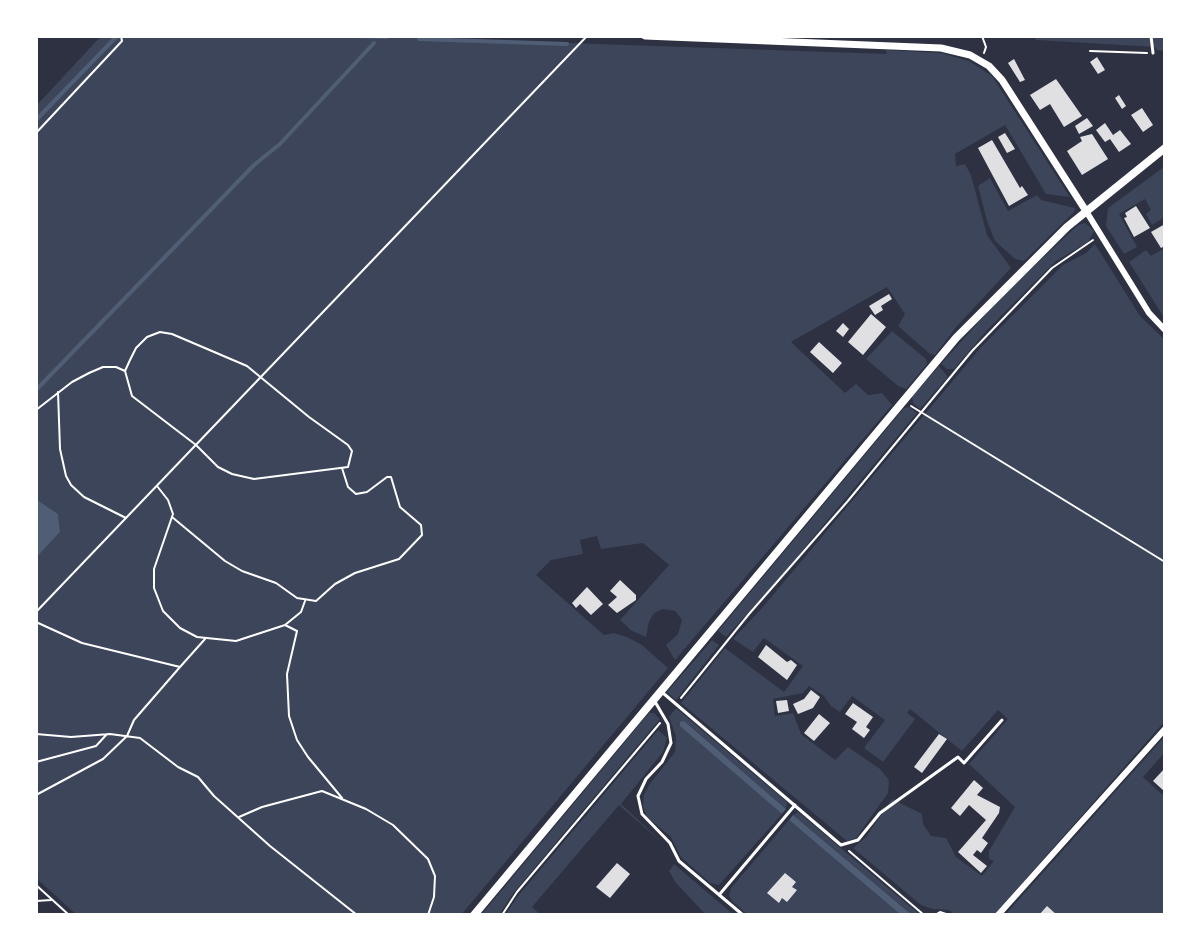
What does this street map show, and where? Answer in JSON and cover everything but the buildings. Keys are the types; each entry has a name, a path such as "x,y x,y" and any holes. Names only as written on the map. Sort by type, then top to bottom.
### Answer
{"main road":[{"path":"474,915 956,338 999,292 1086,211 1165,148"}],"street":[{"path":"645,36 941,48 957,50 981,61 1002,80 1149,313 1165,330"},
{"path":"998,915 1165,729"}],"lane":[{"path":"1151,36 1153,53"},
{"path":"660,691 841,845 858,840 880,813 958,757 964,763 1002,720"},
{"path":"653,699 665,718 671,734 668,753 646,779 638,796 642,814 670,843 679,861 743,915"},
{"path":"719,895 795,805"}],"path":[{"path":"36,133 122,41 121,36"},
{"path":"36,612 587,36"},
{"path":"981,61 986,47 982,36"},
{"path":"1090,51 1153,53"},
{"path":"676,704 749,614 990,331 1058,263 1090,244 1097,229"},
{"path":"160,332 172,334 199,347 236,360 260,378 348,445 352,451 352,458 348,467 254,479 232,474 218,467 196,445 139,404 132,396 125,372 136,348 147,337 160,332"},
{"path":"36,410 72,382 103,368 116,367 125,372"},
{"path":"58,392 60,449 66,476 71,485 84,497 126,518"},
{"path":"904,400 921,413 1165,562"},
{"path":"172,517 225,561 276,584 305,601 316,601 335,584 355,573 399,559 422,535 421,525 400,507 391,477 387,477 367,492 356,494 348,487 342,468"},
{"path":"157,486 168,500 172,517 154,569 154,588 163,611 172,621 189,633 206,638 236,641 285,625 301,612 305,601"},
{"path":"36,622 81,643 180,667"},
{"path":"285,625 297,631 287,674 289,716 297,740 343,800"},
{"path":"36,795 103,759 127,736 134,720 206,638"},
{"path":"502,915 517,892 665,718"},
{"path":"36,734 71,737 107,734 140,738 178,767 198,777 237,818 357,915"},
{"path":"36,762 96,746 107,734"},
{"path":"237,818 262,807 322,791 393,825 428,860 435,876 434,897 428,915"},
{"path":"841,845 924,915"},
{"path":"36,885 69,915"},
{"path":"36,901 52,899"},
{"path":"935,915 940,912 949,915"}],"shaded area":[{"path":"101,36 369,36 887,54 886,50 941,53 969,61 992,76 1070,197 1046,194 1005,125 955,154 956,166 965,164 971,175 987,235 1011,268 957,326 935,355 930,354 898,326 905,314 887,287 791,342 845,393 856,384 868,395 882,393 892,405 675,660 666,645 678,634 682,620 675,611 663,609 654,613 649,622 646,637 632,631 620,620 669,565 643,543 601,549 597,536 580,540 583,554 551,560 536,575 604,635 614,633 627,637 642,645 668,668 461,915 77,915 36,878 36,558 60,532 58,514 36,499 36,106"},
{"path":"1034,36 1165,36 1165,51 1157,50 1155,47 1036,40"},
{"path":"1164,167 1165,217 1152,225 1146,214 1151,210 1145,199 1119,214 1137,247 1124,254 1106,226 1108,208"},
{"path":"990,178 1008,211 1037,195 1041,200 1075,208 1074,212 1024,261 1015,259 995,241 987,221 978,186"},
{"path":"1085,223 1094,231 1088,242 1056,261 988,329 954,369 947,369 941,364 1002,296 1078,225"},
{"path":"1095,244 1140,316 1165,340 1165,721 994,915 955,915 949,910 933,909 921,905 853,848 866,837 892,799 922,814 923,824 931,836 946,838 956,857 982,876 994,861 989,859 989,851 1015,807 969,764 1008,719 998,710 962,751 910,709 907,713 915,719 883,762 864,748 885,720 852,696 840,712 831,706 824,696 809,686 803,693 773,699 775,716 793,713 801,734 835,760 848,747 880,769 889,780 888,793 856,838 847,841 681,703 725,648 784,692 803,666 764,638 753,652 733,639 762,608 982,346 1063,265 1086,253"},
{"path":"1165,248 1165,319 1129,262 1146,250 1151,256"},
{"path":"892,331 926,359 927,364 906,389 898,386 866,359"},
{"path":"939,366 948,377 920,409 913,403 912,397"},
{"path":"909,407 917,413 776,582 726,637 718,631 904,408"},
{"path":"36,499 58,514 60,532 36,558"},
{"path":"712,640 719,645 676,700 667,692"},
{"path":"676,708 787,802 786,809 684,721 681,726 782,814 719,885 710,883 681,857 671,837 647,817 643,806 644,795 649,785 675,752 676,736 669,717"},
{"path":"649,713 654,713 660,719 511,896 499,915 481,915"},
{"path":"684,721 786,809 782,814 680,726 680,722"},
{"path":"658,730 667,738 663,752 621,804 667,847 619,805 532,907 541,915 505,915 518,896"},
{"path":"1165,736 1165,752 1143,777 1165,797 1165,915 1005,915"},
{"path":"798,812 919,915 912,915 793,815"},
{"path":"793,815 912,915 901,915 789,820"},
{"path":"789,820 901,915 748,915 729,896 731,888"},
{"path":"674,864 734,915 706,915 676,883 669,871"}],"waterway":[{"path":"36,120 117,36"},
{"path":"352,36 387,37"},
{"path":"419,39 567,44"},
{"path":"36,390 254,165 280,144 374,43"}]}
